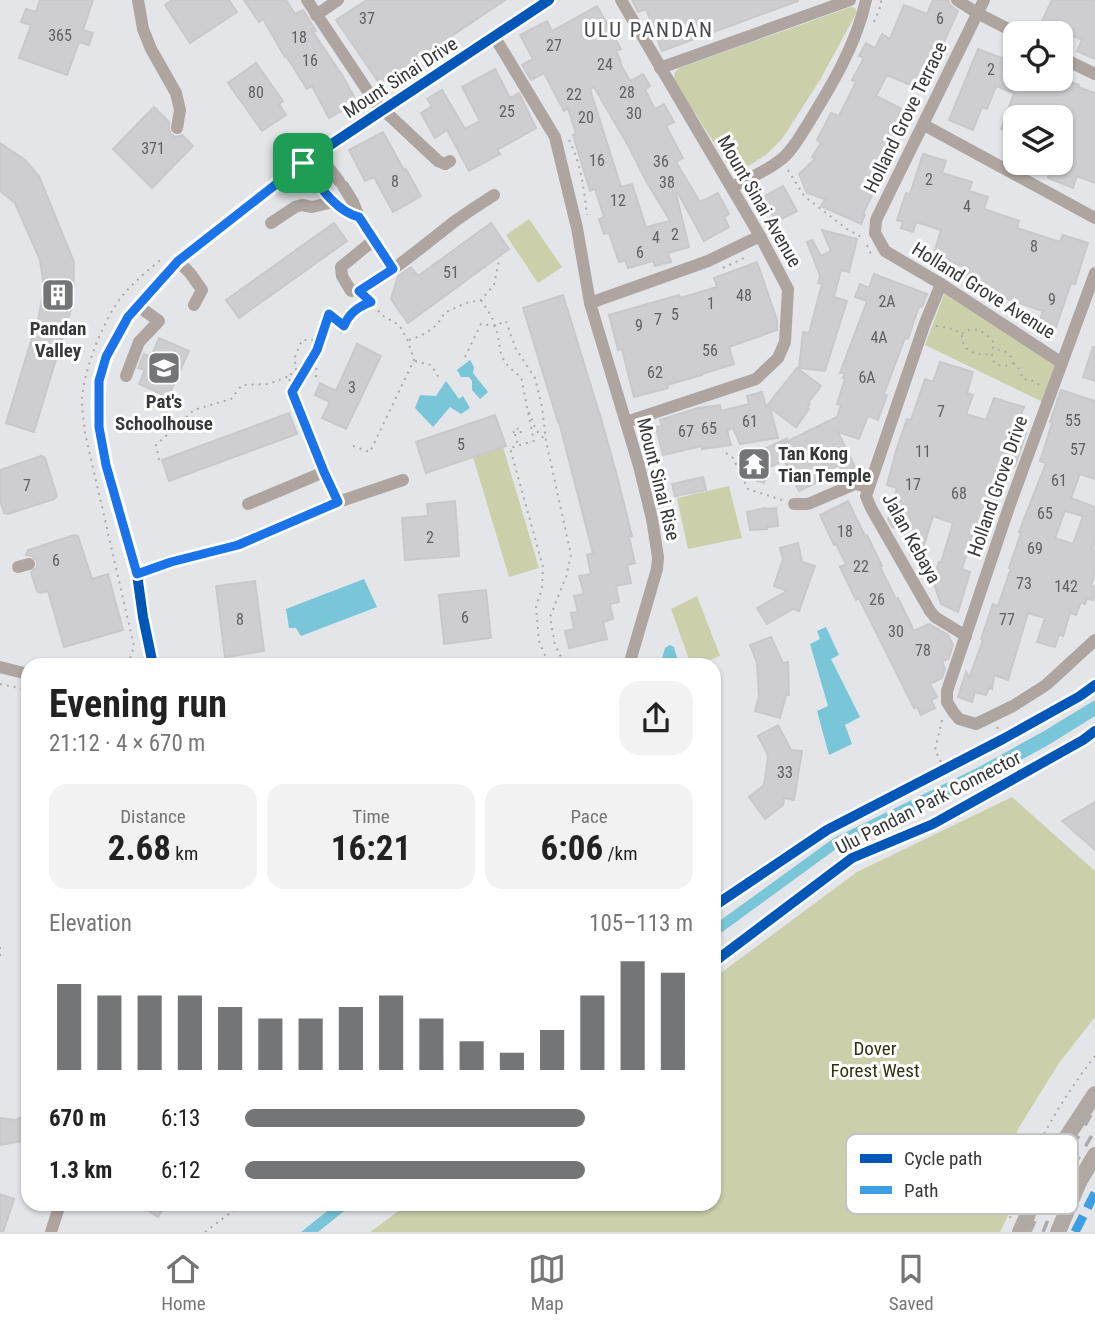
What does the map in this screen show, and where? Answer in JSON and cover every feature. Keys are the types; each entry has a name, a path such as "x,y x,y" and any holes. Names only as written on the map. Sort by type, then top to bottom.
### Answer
{"main road":[{"path":"1069,1134 1095,1094"},
{"path":"1078,1184 1095,1155"},
{"path":"1058,1232 1066,1214"}],"street":[{"path":"138,0 151,50 176,93 180,110 177,128"},
{"path":"306,0 375,102 438,161 445,164 450,161"},
{"path":"316,15 338,0"},
{"name":"Mount Sinai Drive","path":"149,658 137,574 106,465 99,427 99,381 106,357 128,317 178,261 316,152 549,0"},
{"name":"Mount Sinai Avenue","path":"621,0 732,187 788,289 785,342 779,358 756,379 626,422"},
{"path":"660,68 850,0"},
{"path":"732,187 781,160 800,136 826,95 848,52 866,0"},
{"path":"957,0 1003,26"},
{"name":"Holland Grove Terrace","path":"886,251 875,233 876,220 984,0"},
{"name":"Mount Sinai Rise","path":"494,36 555,137 577,228 590,303 643,479 652,519 658,557 654,582 631,658"},
{"path":"1073,63 1095,74"},
{"path":"924,125 1095,218"},
{"path":"316,152 353,201 359,217 393,269"},
{"path":"303,163 333,201 346,213 359,217"},
{"path":"374,240 341,267 342,276 351,291 359,291 393,269 494,195"},
{"path":"271,223 295,207 312,207 333,201"},
{"path":"590,303 708,261 760,236"},
{"name":"Holland Grove Avenue","path":"886,251 1062,363"},
{"path":"178,261 202,290 194,305"},
{"name":"Holland Grove Drive","path":"951,708 947,691 1009,507 1095,273"},
{"name":"Jalan Kebaya","path":"941,284 866,496 930,611 966,636"},
{"path":"126,376 139,342 159,321 138,306"},
{"path":"295,400 338,502"},
{"path":"248,504 324,472"},
{"path":"137,574 171,562 238,545 338,502 403,480"},
{"path":"794,504 808,504 855,484 868,486"},
{"path":"951,708 959,719 967,723 985,721 1046,684 1095,640"},
{"path":"0,667 21,672"},
{"path":"51,1232 58,1211"}],"path":[{"path":"781,160 804,196 847,229 886,251"},
{"path":"408,341 440,323 444,313 466,303 481,300 494,285 499,261"},
{"path":"353,446 370,452 414,360 399,325 382,316 359,291"},
{"path":"481,300 495,326 500,355 510,369 521,377 534,441 510,448 543,568 542,588 536,607 539,641 546,658"},
{"path":"341,333 346,319 359,306 371,302"},
{"path":"289,376 292,392 317,350 329,314 344,326"},
{"path":"465,357 481,324 495,326 506,321 516,349 535,378 571,555 566,577 550,617 555,645 562,658"},
{"path":"925,323 949,327 962,334"},
{"path":"1013,363 1006,367 998,365 992,358 993,351 994,343 979,330 967,329 962,334 965,347 971,351 983,355 993,351 1003,350 1011,356 1023,379 1034,381 1051,393"},
{"path":"159,460 156,444 194,410 231,399 242,385 269,384 289,376 297,368 294,359 302,340 314,340 317,350 316,377"},
{"path":"414,360 431,365 440,379"},
{"path":"527,407 536,430 546,441"},
{"path":"512,432 519,429 520,431 514,433 513,430 520,428 521,432 514,434 518,446"},
{"path":"85,433 134,646 130,658"},
{"path":"726,453 733,458 748,489 794,504"},
{"path":"0,684 21,688"},
{"path":"945,770 934,750 951,708"},
{"path":"997,726 1003,739"},
{"path":"991,745 1014,733"},
{"path":"933,776 956,764"},
{"path":"0,947 0,961"},
{"path":"1045,1134 1095,1056"},
{"path":"205,1232 233,1211"}],"green space":[{"path":"851,7 857,12 820,80 782,139 767,154 739,172 731,169 673,79 675,72 679,68"},
{"path":"529,219 562,267 538,283 506,235"},
{"path":"945,292 1066,366 1051,406 925,345"},
{"path":"503,447 539,568 509,577 473,457"},
{"path":"729,486 742,538 688,549 677,498"},
{"path":"697,596 720,656 688,658 671,609"},
{"name":"Dover Forest West","path":"1012,797 1095,871 1095,1017 1059,1063 1016,1134 846,1134 846,1214 1009,1214 1000,1232 370,1232 398,1211 721,1211 721,973 857,872"}],"water":[{"path":"470,360 474,367 473,373 488,392 480,399 472,390 469,377 461,377 457,370"},
{"path":"446,381 459,399 463,396 470,408 461,414 450,407 433,427 415,408 420,395 436,396"},
{"path":"364,579 377,607 301,636 296,628 289,628 286,609"},
{"path":"826,627 839,655 831,659 860,717 845,725 852,744 829,755 817,711 828,706 810,644 820,639 817,631"},
{"path":"670,645 674,647 677,658 662,658 665,648"},
{"path":"1095,700 1095,716 985,780 840,846 721,933 721,920 834,838 979,767"},
{"path":"327,1211 344,1211 318,1232 301,1232"}],"building":[{"path":"40,0 93,0 83,30 93,33 89,45 79,42 67,75 19,58 31,25 21,22 26,9 36,12"},
{"path":"172,0 229,0 237,12 190,43 165,5"},
{"path":"244,0 286,0 295,14 303,10 316,31 313,32 357,102 329,118 312,86 307,89 263,19 259,22"},
{"path":"367,0 505,0 380,84 336,20"},
{"path":"632,0 798,1 662,51 646,9 638,12"},
{"path":"933,0 948,0 958,11 922,90 887,75 876,96 906,111 887,151 892,153 863,214 865,215 861,224 821,206 825,199 807,193 799,174 815,159 812,157 821,143 817,140 831,113 839,116 856,82 852,80 864,58 859,56 866,43 875,48 882,34 890,39 904,5 927,14"},
{"path":"1052,0 1095,0 1095,59 1077,51 1082,40 1073,36 1073,21 1042,21"},
{"path":"597,6 621,49 616,51 630,81 643,74 650,86 645,90 655,109 664,104 674,122 666,126 683,158 676,162 700,202 718,193 729,214 724,217 729,227 704,241 678,193 676,194 689,247 668,253 671,262 655,266 653,261 628,268 625,260 619,262 609,233 604,234 599,219 604,217 595,189 590,191 568,108 564,111 544,73 531,80 522,65 533,59 520,35 547,21 552,31","holes":["594,87 645,179 670,221 646,227 632,184 621,187 590,89"]},
{"path":"978,49 1003,58 1003,89 996,86 987,109 982,107 973,130 949,120"},
{"path":"256,63 283,101 279,104 286,115 262,131 228,83"},
{"path":"495,69 510,98 519,93 536,128 497,150 500,154 469,171 447,130 435,138 421,113 432,106 427,99 442,90 465,129 480,121 462,87"},
{"path":"1073,83 1095,93 1095,183 1077,176 1073,188 1048,178 1049,175 1073,175 1073,105 1010,105 1014,93 1009,91 1073,91"},
{"path":"154,107 169,122 171,134 176,137 182,135 193,146 152,188 113,149"},
{"path":"383,132 421,196 393,212 374,177 365,181 349,150"},
{"name":"Pandan Valley","path":"0,143 25,160 39,176 74,262 73,303 34,432 6,423 39,315 44,288 40,260 15,203 0,191"},
{"path":"923,154 946,161 942,173 972,182 969,191 988,197 984,209 1019,221 1017,228 1060,242 1063,235 1088,243 1075,284 1071,283 1056,327 1039,322 1043,311 964,283 969,268 933,256 941,230 916,222 913,232 901,228 903,222 897,220 906,193 910,194"},
{"path":"783,186 797,211 776,222 763,197"},
{"path":"334,223 347,241 239,318 226,300"},
{"path":"491,223 509,249 408,323 391,299 398,276 411,267 418,276"},
{"path":"822,230 857,239 849,272 841,270 834,297 847,301 825,371 799,368 803,332 809,333 822,284 818,283 820,276 807,242 812,240 821,256 831,251"},
{"path":"757,262 777,320 777,330 729,347 734,364 667,385 668,388 634,397 622,349 618,350 609,315 717,287 714,278"},
{"path":"874,274 927,294 922,307 919,306 908,339 905,338 884,394 887,395 878,420 868,416 859,439 838,432 855,467 843,473 839,465 821,474 824,479 799,491 784,460 763,470 766,476 764,483 757,481 746,457 788,438 784,443 837,417 841,405 837,404 845,379 845,373 840,373 867,301 855,297 860,284 869,288"},
{"path":"563,295 617,476 632,536 629,537 635,563 627,565 631,583 616,586 619,602 610,604 613,619 603,622 607,639 569,648 565,631 574,629 571,613 578,612 574,596 584,594 579,576 591,574 587,555 593,553 559,422 523,308"},
{"name":"Pat's Schoolhouse","path":"159,338 189,351 168,397 139,384 145,370 138,368 144,354 151,357"},
{"path":"357,344 381,356 346,429 322,418 330,402 315,395 320,383 336,391"},
{"path":"1095,347 1095,381 1083,377"},
{"path":"940,362 973,372 967,393 973,395 966,414 986,420 994,398 1024,407 1015,430 1026,433 1015,466 1011,465 985,533 974,530 962,569 970,572 958,612 941,604 933,581 953,523 933,516 920,558 910,555 904,531 892,527 888,519 897,488 887,485 896,451 907,419 911,420 925,379 933,382"},
{"path":"797,368 821,386 808,403 809,409 796,427 770,408 778,438 740,444 733,428 727,430 731,445 702,449 702,446 663,455 656,427 662,426 660,420 698,408 720,405 721,411 749,404 747,396 762,392 766,407"},
{"path":"1061,390 1095,401 1095,479 1080,474 1071,498 1095,507 1095,542 1092,550 1095,551 1095,573 1091,586 1095,587 1095,593 1093,600 1087,598 1085,604 1081,602 1076,615 1070,613 1063,636 1059,634 1055,647 1037,642 1045,618 1028,613 1008,680 994,675 992,689 989,688 986,695 975,692 972,702 958,697 966,672 969,678 993,604 998,606 1011,568 1021,533 1019,532 1046,463 1040,461 1052,423 1050,422","holes":["1065,511 1083,516 1073,544 1055,538"]},
{"path":"289,413 297,434 169,481 162,460"},
{"path":"495,415 506,446 426,473 416,442"},
{"path":"41,456 45,458 57,496 8,514 4,513 0,500 0,470"},
{"path":"703,477 706,490 675,496 672,484"},
{"path":"455,501 459,556 405,560 402,518 428,516 427,504"},
{"path":"848,501 914,631 929,624 948,635 953,645 949,658 942,662 945,669 942,678 930,684 937,697 931,700 935,708 921,715 917,707 914,708 859,598 856,600 840,567 846,564 820,515"},
{"path":"776,508 778,526 750,530 747,512"},
{"path":"78,536 92,579 108,574 123,630 64,647 48,591 37,591 31,572 37,567 37,561 26,555 28,550"},
{"path":"798,543 802,562 815,566 799,611 793,609 767,624 757,608 787,591 774,586 783,559 780,548"},
{"path":"255,581 264,651 225,657 216,586"},
{"path":"486,590 491,638 444,644 439,595"},
{"path":"771,637 783,663 788,662 789,695 786,695 780,718 755,711 759,696 757,663 750,645"},
{"path":"778,725 791,750 802,751 794,800 784,798 783,805 765,819 749,797 764,785 768,755 758,736"},
{"path":"1095,802 1095,850 1062,821"},
{"path":"0,1118 16,1120 21,1118 21,1141 0,1145"},
{"path":"0,1194 14,1199 3,1232 0,1232"},
{"path":"149,1211 162,1211 158,1217"}],"railway":[{"path":"1078,1137 1095,1108"},
{"path":"1078,1159 1095,1130"},
{"path":"1030,1232 1038,1214"},
{"path":"1043,1232 1050,1214"}],"marked path":[{"path":"1075,1232 1095,1193"}],"cycle path":[{"path":"152,658 137,574 106,465 99,427 99,381 106,357 128,317 178,261 303,163 549,0"},
{"name":"Ulu Pandan Park Connector","path":"721,901 827,830 1003,739 1095,685"},
{"name":"Ulu Pandan Park Connector","path":"721,957 852,858 933,824 1095,731"}],"place":[{"name":"Pandan Valley","path":"58,295"},
{"name":"Pat's Schoolhouse","path":"164,368"},
{"name":"Tan Kong Tian Temple","path":"754,464"}],"district":[{"name":"ULU PANDAN","path":"649,30"}],"route":[{"path":"303,163 333,201 346,213 359,217 393,269 359,291 371,302 359,306 346,319 344,326 329,314 317,350 292,392 338,502 238,545 171,562 137,574 106,465 99,427 99,381 106,357 128,317 178,261 303,163"}]}
